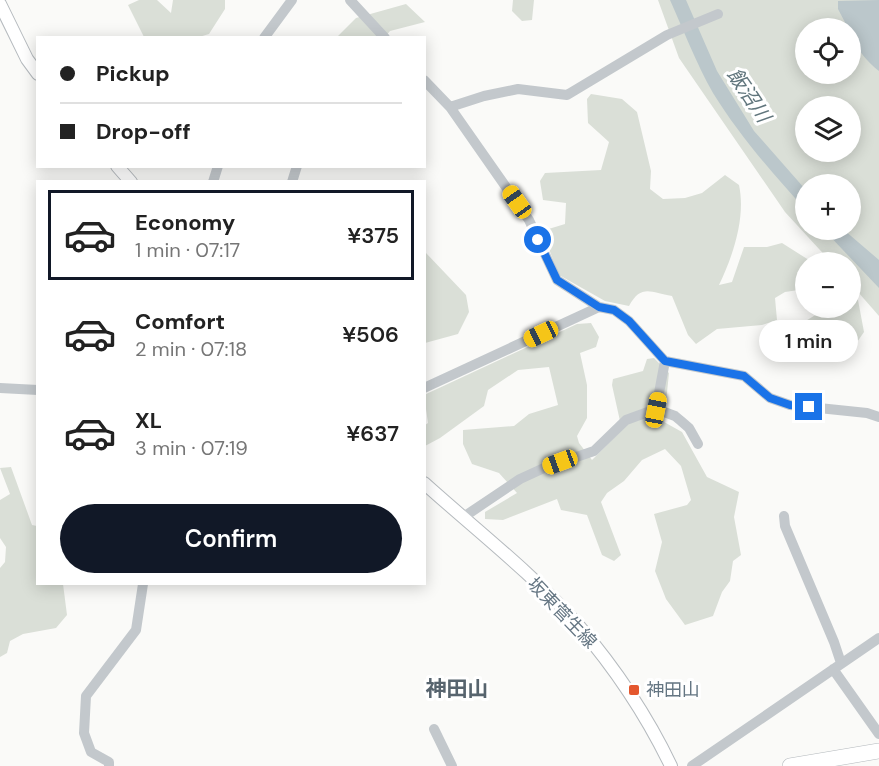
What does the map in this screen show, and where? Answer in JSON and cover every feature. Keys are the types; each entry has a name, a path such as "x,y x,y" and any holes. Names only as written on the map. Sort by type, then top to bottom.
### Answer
{"highway":[{"path":"789,766 827,763 879,751"}],"main road":[{"path":"0,4 3,18 36,71"},
{"path":"119,168 129,180"},
{"name":"坂東菅生線","path":"426,485 578,625 619,679 670,766"}],"street":[{"path":"265,36 292,0"},
{"path":"350,0 383,36"},
{"path":"450,107 484,96 518,89 567,95 667,34 716,15"},
{"path":"426,82 450,107 529,220 557,280 599,307 614,310 629,321 665,361 744,376 770,398 790,405 867,413 879,417"},
{"path":"426,387 599,307"},
{"path":"656,410 665,361"},
{"path":"0,388 36,390"},
{"path":"464,519 520,479 594,451 626,420 656,410 675,416 689,428 698,444"},
{"path":"784,516 785,526 834,642 837,666 879,734"},
{"path":"109,766 109,762 91,752 84,734 86,696 136,630 143,585"},
{"path":"692,766 879,638"},
{"path":"434,729 452,766"}],"shaded area":[{"path":"139,0 157,0 171,13 173,0 225,0 225,9 209,34 202,36 144,36 128,5"},
{"path":"513,0 534,0 532,20 522,21 512,11"},
{"path":"658,0 879,0 879,316 861,295 861,252 822,252 811,240 861,240 861,174 795,174 795,223 785,212 679,58"},
{"path":"670,0 686,0 717,71 754,131 795,178 795,198 734,124 713,93"},
{"path":"879,0 879,71 861,52 861,18 843,18 838,9 838,1"},
{"path":"406,4 425,22 390,31 386,36 338,36 356,18"},
{"path":"591,94 622,99 637,112 651,171 650,189 663,199 685,198 702,193 725,175 739,185 741,210 737,236 719,285 732,282 744,247 767,247 782,243 796,252 795,290 785,292 775,298 777,320 762,325 717,329 696,344 688,335 672,296 642,292 633,299 629,306 605,301 559,275 542,231 565,224 566,203 543,200 540,181 545,173 601,170 609,142 588,123 587,99"},
{"path":"833,240 856,240 879,260 879,288 861,269 861,252 845,252"},
{"path":"426,253 466,295 469,312 458,334 426,343"},
{"path":"861,316 864,332 851,351 825,351 803,338 804,322 810,318 861,318"},
{"path":"591,323 599,337 596,347 580,353 587,385 587,418 577,436 579,443 592,460 622,430 612,385 613,379 643,371 647,359 654,358 669,373 664,422 682,432 707,477 739,492 734,517 741,555 733,561 730,581 722,592 713,616 685,625 666,599 655,571 662,542 654,514 687,505 691,500 681,466 665,449 642,460 624,481 607,493 601,502 621,555 614,561 602,555 587,515 561,510 557,499 503,520 485,519 485,512 517,493 499,473 472,464 463,444 463,430 514,426 529,414 558,405 549,367 518,370 488,390 484,406 426,445 426,424 428,423 426,394 577,324"},
{"path":"11,467 32,525 36,526 36,585 63,585 67,615 56,628 23,634 10,641 7,653 0,657 0,568 5,562 6,547 0,538 0,500 10,494 0,468"}],"place":[{"name":"神田山","path":"634,690"}],"district":[{"name":"神田山","path":"457,689"}],"route":[{"path":"538,240 557,280 599,307 614,310 629,321 665,361 744,376 770,398 790,405 809,407"}],"water label":[{"name":"飯沼川","path":"749,95"}]}
